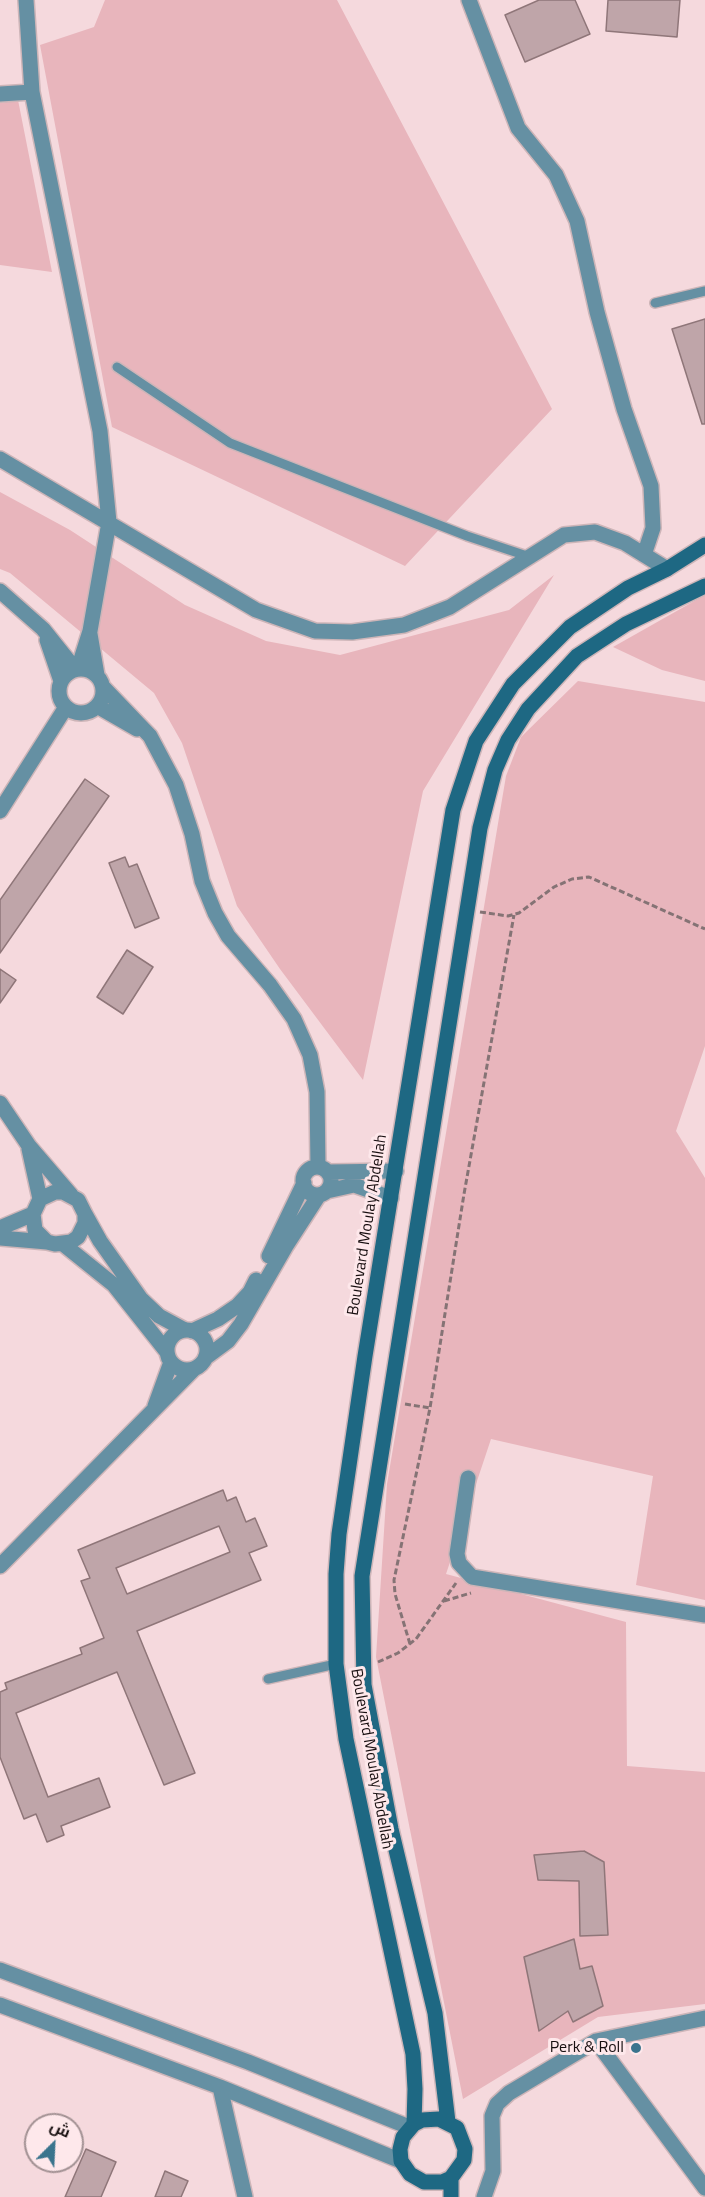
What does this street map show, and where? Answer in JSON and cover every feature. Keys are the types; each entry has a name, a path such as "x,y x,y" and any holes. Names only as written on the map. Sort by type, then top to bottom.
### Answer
{"main road":[{"name":"Boulevard Moulay Abdellah","path":"412,2126 416,2089 413,2054 346,1739 336,1664 339,1534 453,810 476,741 513,684 570,627 627,588 667,569 705,545"},
{"name":"Boulevard Moulay Abdellah","path":"448,2122 435,2013 391,1829 364,1685 362,1576 480,828 495,770 508,740 528,709 577,656 626,624 705,586"},
{"path":"430,2118 448,2122 457,2128 465,2149 464,2160 451,2178 424,2190 401,2160 400,2149 412,2126 430,2118"},
{"path":"451,2178 451,2197"}],"street":[{"path":"26,0 32,92 100,431 109,522 90,631 77,669 61,681"},
{"path":"471,1 518,128 556,175 577,221 597,312 624,409 651,486 653,528 644,555"},
{"path":"0,94 32,92"},
{"path":"0,459 256,610 315,631 352,632 404,625 450,607 564,535 595,532 625,543 667,569"},
{"path":"0,591 44,629 77,669 100,681 150,736 176,784 192,834 202,881 215,914 228,936 270,985 294,1019 310,1055 317,1092 323,1170 331,1179 286,1246 241,1324 228,1341 200,1364 0,1566"},
{"path":"44,629 61,681 59,694 66,707 85,713 101,701 100,681 90,631"},
{"path":"97,706 150,736"},
{"path":"0,811 66,707"},
{"path":"0,1103 29,1146 71,1195 78,1200 100,1241 141,1299 159,1316 204,1340 207,1349 200,1364 183,1370 169,1357 114,1285 63,1244 0,1238"},
{"path":"29,1146 40,1199 33,1214 35,1230 47,1242"},
{"path":"154,1412 174,1335 218,1319 250,1292 309,1170 396,1171"},
{"path":"303,1183 309,1192 323,1193 354,1185 391,1198"},
{"path":"40,1199 55,1192 71,1195"},
{"path":"0,1228 33,1214"},
{"path":"63,1244 78,1237 85,1222 85,1214"},
{"path":"468,1478 457,1554 464,1572 481,1578 705,1615"},
{"path":"0,1970 412,2126"},
{"path":"0,2005 220,2087 401,2160"},
{"path":"484,2197 494,2171 492,2116 497,2104 509,2093 596,2041 705,2018"},
{"path":"596,2041 705,2188"},
{"path":"220,2087 245,2197"}],"lane":[{"path":"655,303 705,291"},
{"path":"117,367 230,443 467,536 531,557"},
{"path":"268,1679 336,1664"}],"path":[{"path":"467,910 514,915 554,887 572,879 589,877 705,928"},
{"path":"411,1644 395,1594 394,1580 430,1408 464,1194 514,915"},
{"path":"389,1401 430,1408"},
{"path":"377,1662 411,1644 464,1572"}],"shaded area":[{"path":"105,0 337,0 552,409 405,566 112,427 40,45 94,27"},
{"path":"18,100 52,272 0,265 0,103"},
{"path":"0,492 70,530 185,605 266,641 340,655 509,610 554,575 423,791 363,1080 280,969 237,906 182,743 154,693 10,573 0,569"},
{"path":"705,595 705,681 662,670 613,647"},
{"path":"578,681 705,702 705,1046 676,1131 705,1178 705,1600 636,1585 653,1476 491,1439 446,1574 626,1622 627,1766 705,1772 705,2004 598,2017 463,2099 376,1657 387,1484 506,776 521,737"}],"building":[{"path":"539,0 575,0 590,34 525,62 505,15"},
{"path":"608,0 680,0 677,37 606,31"},
{"path":"705,319 705,424 702,424 672,329"},
{"path":"85,779 109,796 0,953 0,900"},
{"path":"125,857 129,867 137,864 159,918 135,928 109,863"},
{"path":"127,950 153,967 123,1014 97,997"},
{"path":"0,969 16,980 0,1003"},
{"path":"223,1490 227,1501 236,1497 246,1522 255,1518 267,1546 249,1553 261,1580 137,1631 195,1773 164,1785 117,1672 16,1713 48,1797 99,1778 110,1807 61,1826 64,1835 47,1842 36,1814 24,1819 0,1757 0,1692 7,1689 5,1683 82,1654 80,1648 104,1638 81,1581 90,1578 78,1550","holes":["219,1526 230,1552 127,1594 116,1568"]},
{"path":"584,1851 604,1862 608,1935 580,1936 579,1881 538,1880 534,1855"},
{"path":"574,1939 580,1969 592,1966 603,2006 573,2022 568,2011 539,2031 524,1957"},
{"path":"86,2149 116,2162 101,2197 65,2197 76,2173 84,2173"},
{"path":"165,2171 188,2181 181,2197 155,2197"}],"place":[{"name":"Perk & Roll","path":"636,2048"}]}
